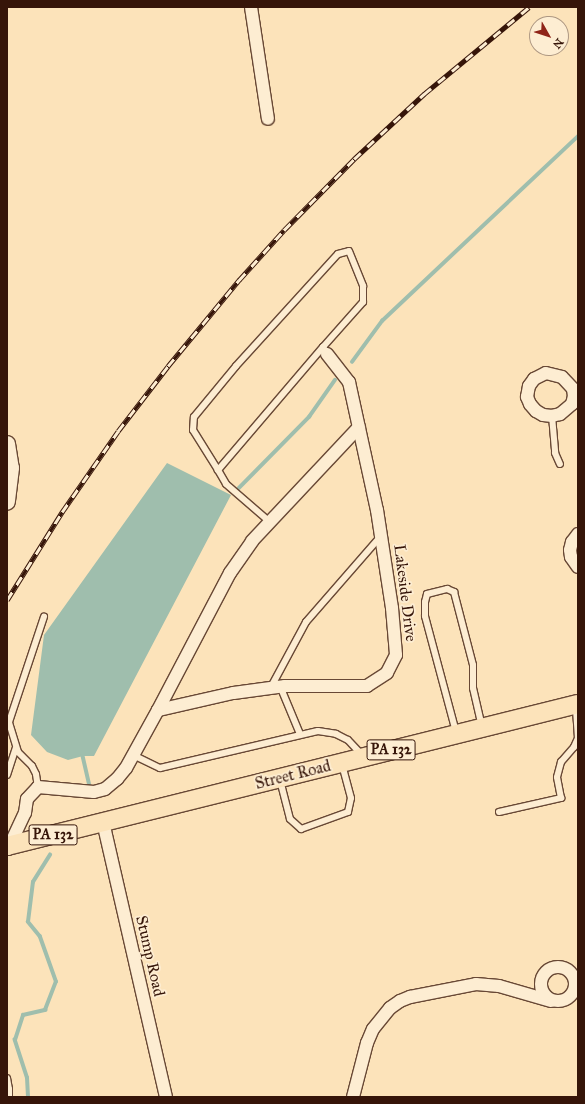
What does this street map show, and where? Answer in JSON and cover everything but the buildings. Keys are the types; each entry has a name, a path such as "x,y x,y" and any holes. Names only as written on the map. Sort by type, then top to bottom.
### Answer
{"main road":[{"name":"Street Road","path":"8,848 103,822 577,704"}],"street":[{"path":"251,7 268,119"},
{"name":"Lakeside Drive","path":"158,710 233,694 275,687 367,686 387,673 396,655 392,608 377,510 349,382 325,351"},
{"path":"546,373 562,377 573,389 576,396 572,404 566,410 560,414 552,416 539,413 530,404 527,393 534,379 546,373"},
{"path":"8,848 25,813 27,799 38,787 94,792 105,788 117,778 133,755 158,710 230,573 252,541 359,427"},
{"path":"7,444 11,468 7,502"},
{"path":"578,534 572,542 570,550 571,557 578,567"},
{"name":"Stump Road","path":"103,822 166,1097"},
{"path":"353,1097 366,1043 373,1029 390,1008 410,997 476,984 499,986 551,1000"}],"lane":[{"path":"218,470 325,351 363,302 363,286 349,251 338,254 236,366 194,417 193,430 226,484 270,522"},
{"path":"552,416 555,453 560,464"},
{"path":"300,734 275,687 306,622 381,536"},
{"path":"457,734 425,616 424,602 427,594 448,588 454,592 473,665 473,688 482,728"},
{"path":"38,787 36,774 32,766 16,748 8,722 44,617"},
{"path":"499,812 561,798 557,777 561,762 574,747 578,738 577,704"},
{"path":"133,755 160,768 318,731 336,734 348,740 364,757"},
{"path":"7,776 16,748"},
{"path":"279,778 290,819 301,829 348,812 351,798 341,763"},
{"path":"7,1078 9,1097"}],"shaded area":[{"path":"167,463 231,495 94,756 83,756 68,760 47,752 31,735 44,635"}],"waterway":[{"path":"352,362 382,321 578,136"},
{"path":"239,488 309,417 335,380"},
{"path":"83,756 89,783"},
{"path":"28,1097 27,1078 15,1040 23,1015 45,1010 56,982 40,937 28,922 33,882 50,855"}],"railway":[{"path":"7,600 62,512 118,431 168,366 239,280 284,230 354,159 424,94 529,7"}]}
